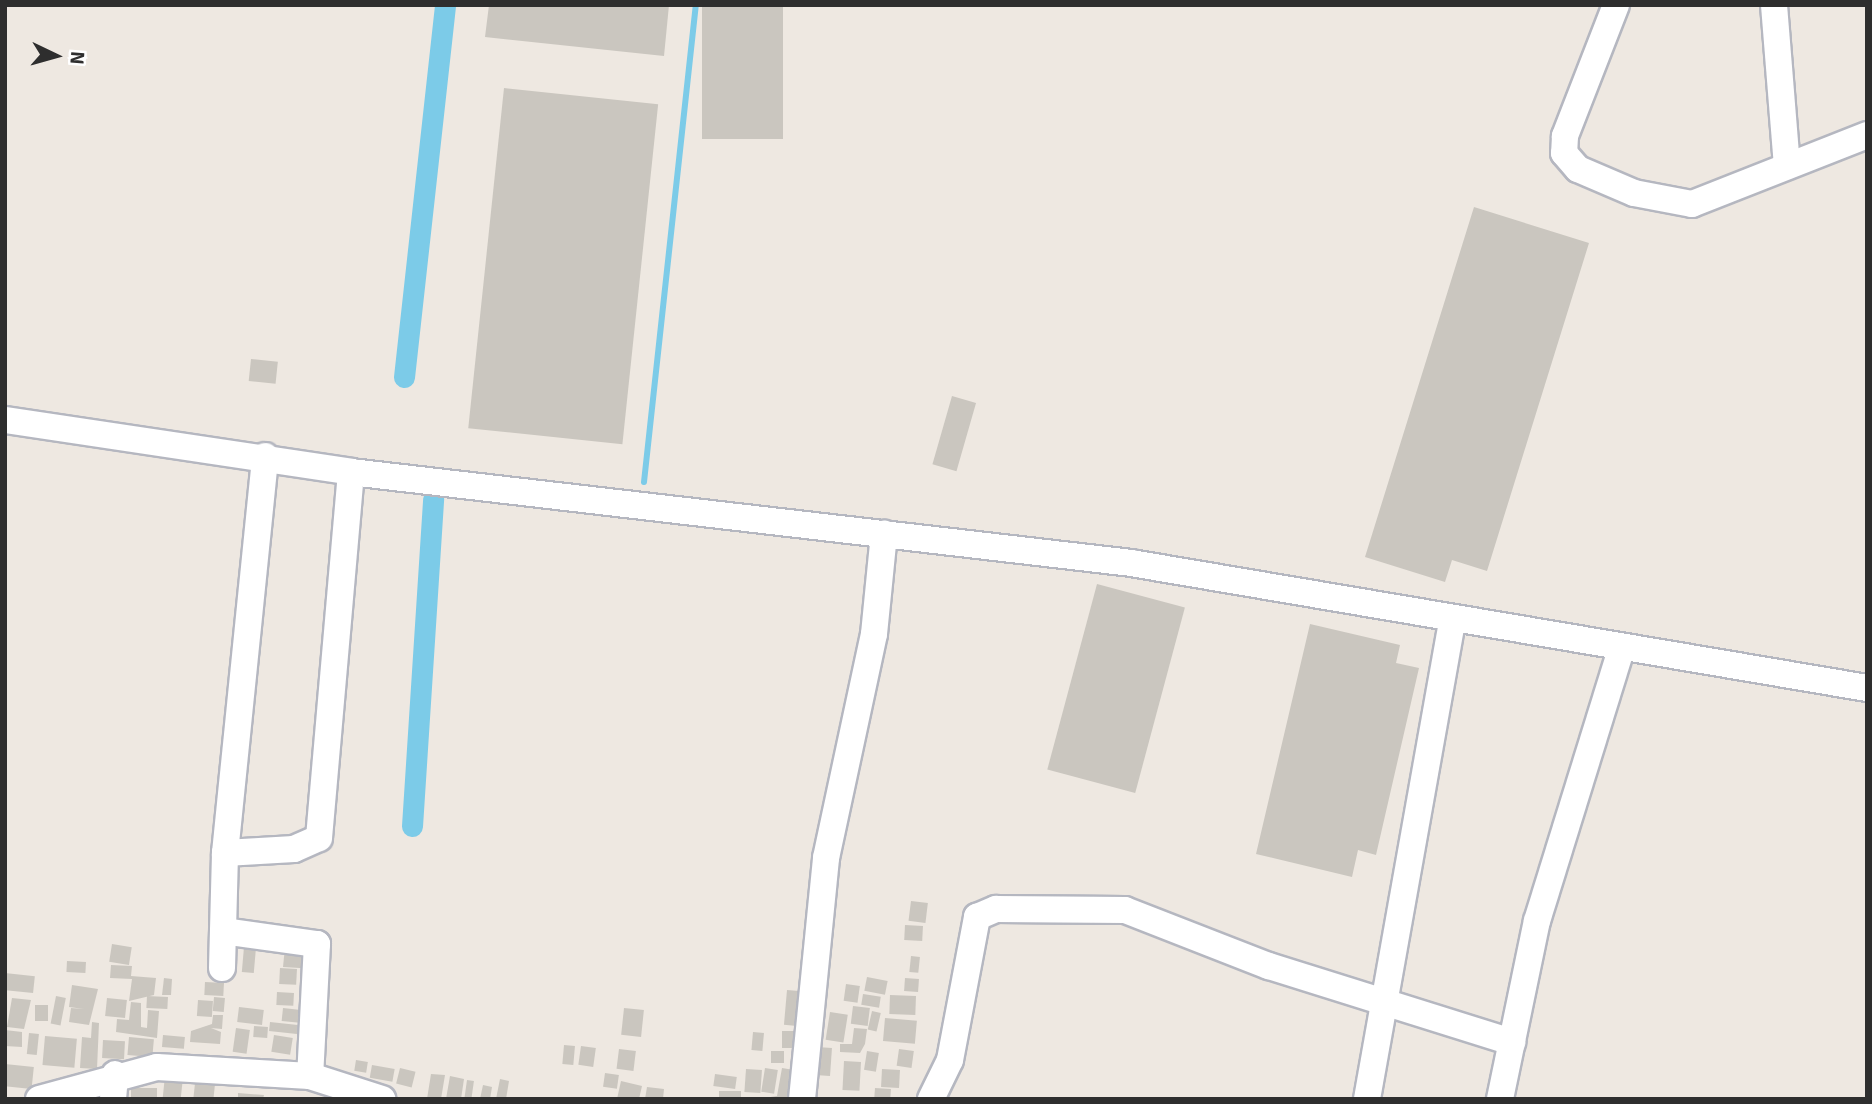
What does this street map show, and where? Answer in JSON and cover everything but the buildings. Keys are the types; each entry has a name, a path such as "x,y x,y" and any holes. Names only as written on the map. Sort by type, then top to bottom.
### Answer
{"street":[{"path":"1616,5 1564,136 1569,162 1634,193 1692,204 1867,135"},
{"path":"1774,5 1787,165"},
{"path":"5,420 265,456 351,472 1131,564 1452,622 1867,688"},
{"path":"222,968 225,853 265,456"},
{"path":"225,853 302,848 319,838 351,472"},
{"path":"802,1099 824,869 874,634 884,533"},
{"path":"1367,1099 1452,622"},
{"path":"1500,1099 1537,921 1621,649"},
{"path":"931,1099 950,1060 968,956 983,912 1125,910 1269,966 1385,1000 1512,1042"},
{"path":"223,931 317,944 310,1076"},
{"path":"39,1099 114,1086 186,1066 310,1076 382,1099"}],"waterway":[{"path":"404,377 445,5"},
{"path":"644,482 696,5"},
{"path":"412,826 433,499"}]}
